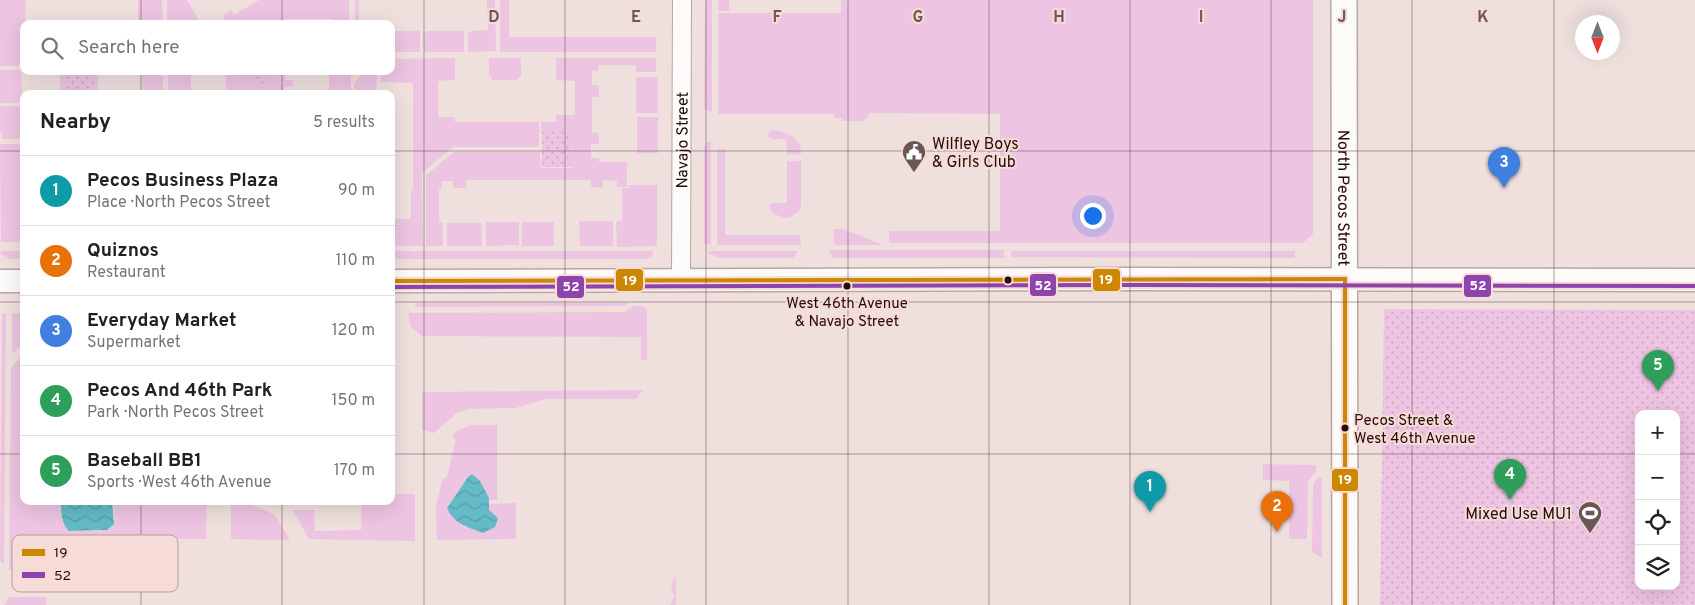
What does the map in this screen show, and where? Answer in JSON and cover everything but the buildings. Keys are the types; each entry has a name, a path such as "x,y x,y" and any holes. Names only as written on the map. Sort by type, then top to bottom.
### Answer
{"main road":[{"name":"North Pecos Street","path":"1344,0 1345,605"}],"street":[{"name":"Navajo Street","path":"681,280 682,0"},
{"path":"395,281 1695,280"},
{"path":"0,282 20,281"}],"shaded area":[{"path":"0,0 26,0 25,20 20,20 20,63 18,66 0,66"},
{"path":"138,0 162,0 163,20 138,20"},
{"path":"167,0 187,0 199,20 167,20"},
{"path":"259,0 349,0 349,20 225,20 223,15 231,10 234,15"},
{"path":"355,0 359,0 359,20 355,20"},
{"path":"487,0 495,0 496,51 468,52 468,34 471,31 488,30"},
{"path":"500,0 509,0 509,37 656,37 656,52 500,52"},
{"path":"705,0 712,0 712,112 704,109"},
{"path":"718,0 729,0 729,11 718,11"},
{"path":"841,0 1313,0 1313,234 1303,243 889,243 889,231 1000,231 1000,114 869,113 864,121 842,121 842,118 834,118 834,114 718,114 718,13 841,13"},
{"path":"395,31 420,31 420,52 395,52"},
{"path":"427,31 464,31 464,52 424,52 423,34"},
{"path":"455,58 455,80 438,81 438,117 455,117 455,122 539,122 539,147 453,147 422,173 423,246 395,246 395,219 411,219 411,191 413,191 413,83 381,82 381,75 395,75 395,59"},
{"path":"489,58 521,58 521,76 517,80 493,80 489,75"},
{"path":"556,58 656,58 656,72 636,72 636,65 599,65 598,71 592,71 592,85 599,85 599,97 592,97 592,132 599,133 599,144 591,144 591,158 599,158 599,162 627,162 627,187 617,187 617,181 603,180 603,188 591,187 591,180 466,180 466,188 453,188 453,181 442,181 442,189 439,189 439,222 443,223 443,246 426,246 426,175 454,152 540,152 541,168 571,168 571,132 541,132 541,122 556,122 556,115 575,115 575,81 556,80"},
{"path":"0,70 19,70 22,90 20,90 20,101 19,103 0,103"},
{"path":"60,75 98,75 98,90 60,90"},
{"path":"64,75 96,75 96,90 64,90"},
{"path":"142,75 163,75 163,90 143,90"},
{"path":"168,75 191,75 191,90 168,90"},
{"path":"226,75 285,75 285,80 293,80 293,87 284,87 284,90 226,90"},
{"path":"246,75 267,75 263,83 254,83"},
{"path":"329,75 351,75 351,90 329,90"},
{"path":"361,75 377,75 376,90 354,90 354,84"},
{"path":"636,77 658,77 658,113 636,113"},
{"path":"0,106 19,106 20,138 2,139 2,133 0,132"},
{"path":"637,117 658,117 658,153 637,153"},
{"path":"774,130 793,137 801,148 801,154 787,155 786,139 773,139 768,136 769,132"},
{"path":"542,132 571,132 571,167 542,167"},
{"path":"707,142 711,142 711,244 704,244 704,147"},
{"path":"0,144 20,144 20,242 1,242"},
{"path":"717,149 725,149 725,235 800,235 801,245 717,245"},
{"path":"787,161 801,161 801,206 799,211 791,217 785,218 774,214 769,205 773,203 787,203"},
{"path":"629,185 657,185 657,246 617,247 616,222 622,221 622,188 629,188"},
{"path":"579,221 613,221 613,246 580,246"},
{"path":"486,222 519,222 519,245 486,246"},
{"path":"522,222 554,222 554,246 522,246"},
{"path":"447,223 481,223 482,246 447,246"},
{"path":"834,229 844,229 883,245 836,245 834,243"},
{"path":"829,250 1004,250 1004,258 833,258"},
{"path":"1,251 20,251 20,259 10,259 1,254"},
{"path":"395,251 653,251 653,256 647,259 395,259"},
{"path":"708,251 798,251 793,258 720,258 708,253"},
{"path":"1011,251 1295,251 1295,258 1011,257"},
{"path":"417,303 630,303 624,306 414,307"},
{"path":"634,306 642,306 647,310 647,360 641,360 641,337 422,336 411,327 408,313 625,312"},
{"path":"1384,309 1695,310 1695,605 1380,605"},
{"path":"2,313 6,313 4,564 0,561"},
{"path":"12,313 20,313 20,346 14,353 12,350"},
{"path":"20,357 20,505 61,505 63,521 69,531 102,531 115,520 113,505 207,505 206,539 178,539 178,535 12,535 12,570 9,570 11,368"},
{"path":"643,390 636,399 546,399 515,408 469,409 458,412 434,433 422,430 422,392"},
{"path":"471,425 497,425 497,500 490,500 480,481 471,474 447,508 465,526 481,531 488,530 494,526 498,518 489,510 489,504 516,503 516,539 437,540 436,507 442,480 447,477 456,439 452,438 455,432"},
{"path":"1263,464 1316,465 1316,471 1308,482 1307,539 1289,539 1289,481 1263,480"},
{"path":"1318,478 1322,478 1322,558 1312,552 1313,484"},
{"path":"395,494 414,494 415,541 309,539 293,510 314,510 315,531 361,530 362,505 395,505"},
{"path":"231,505 252,505 275,515 290,540 231,539"},
{"path":"676,576 676,605 670,605 675,596 671,586"},
{"path":"9,597 46,597 46,605 4,605"}],"water":[{"path":"472,474 480,481 489,498 489,510 498,518 495,527 483,533 457,521 447,508"},
{"path":"61,505 112,505 114,524 107,530 69,531 66,528 61,513"}],"transit line":[{"name":"19","path":"1345,279 1345,605"},
{"name":"19","path":"395,281 1345,279"},
{"name":"52","path":"395,287 1695,286"}],"place":[{"name":"Wilfley Boys & Girls Club","path":"914,173"},
{"name":"Everyday Market","path":"1504,188"},
{"name":"West 46th Avenue & Navajo Street","path":"847,286"},
{"name":"Baseball BB1","path":"1658,391"},
{"name":"Pecos Street & West 46th Avenue","path":"1345,428"},
{"name":"Pecos And 46th Park","path":"1510,500"},
{"name":"Pecos Business Plaza","path":"1150,512"},
{"name":"Quiznos","path":"1277,532"},
{"name":"Mixed Use MU1","path":"1590,534"}]}
